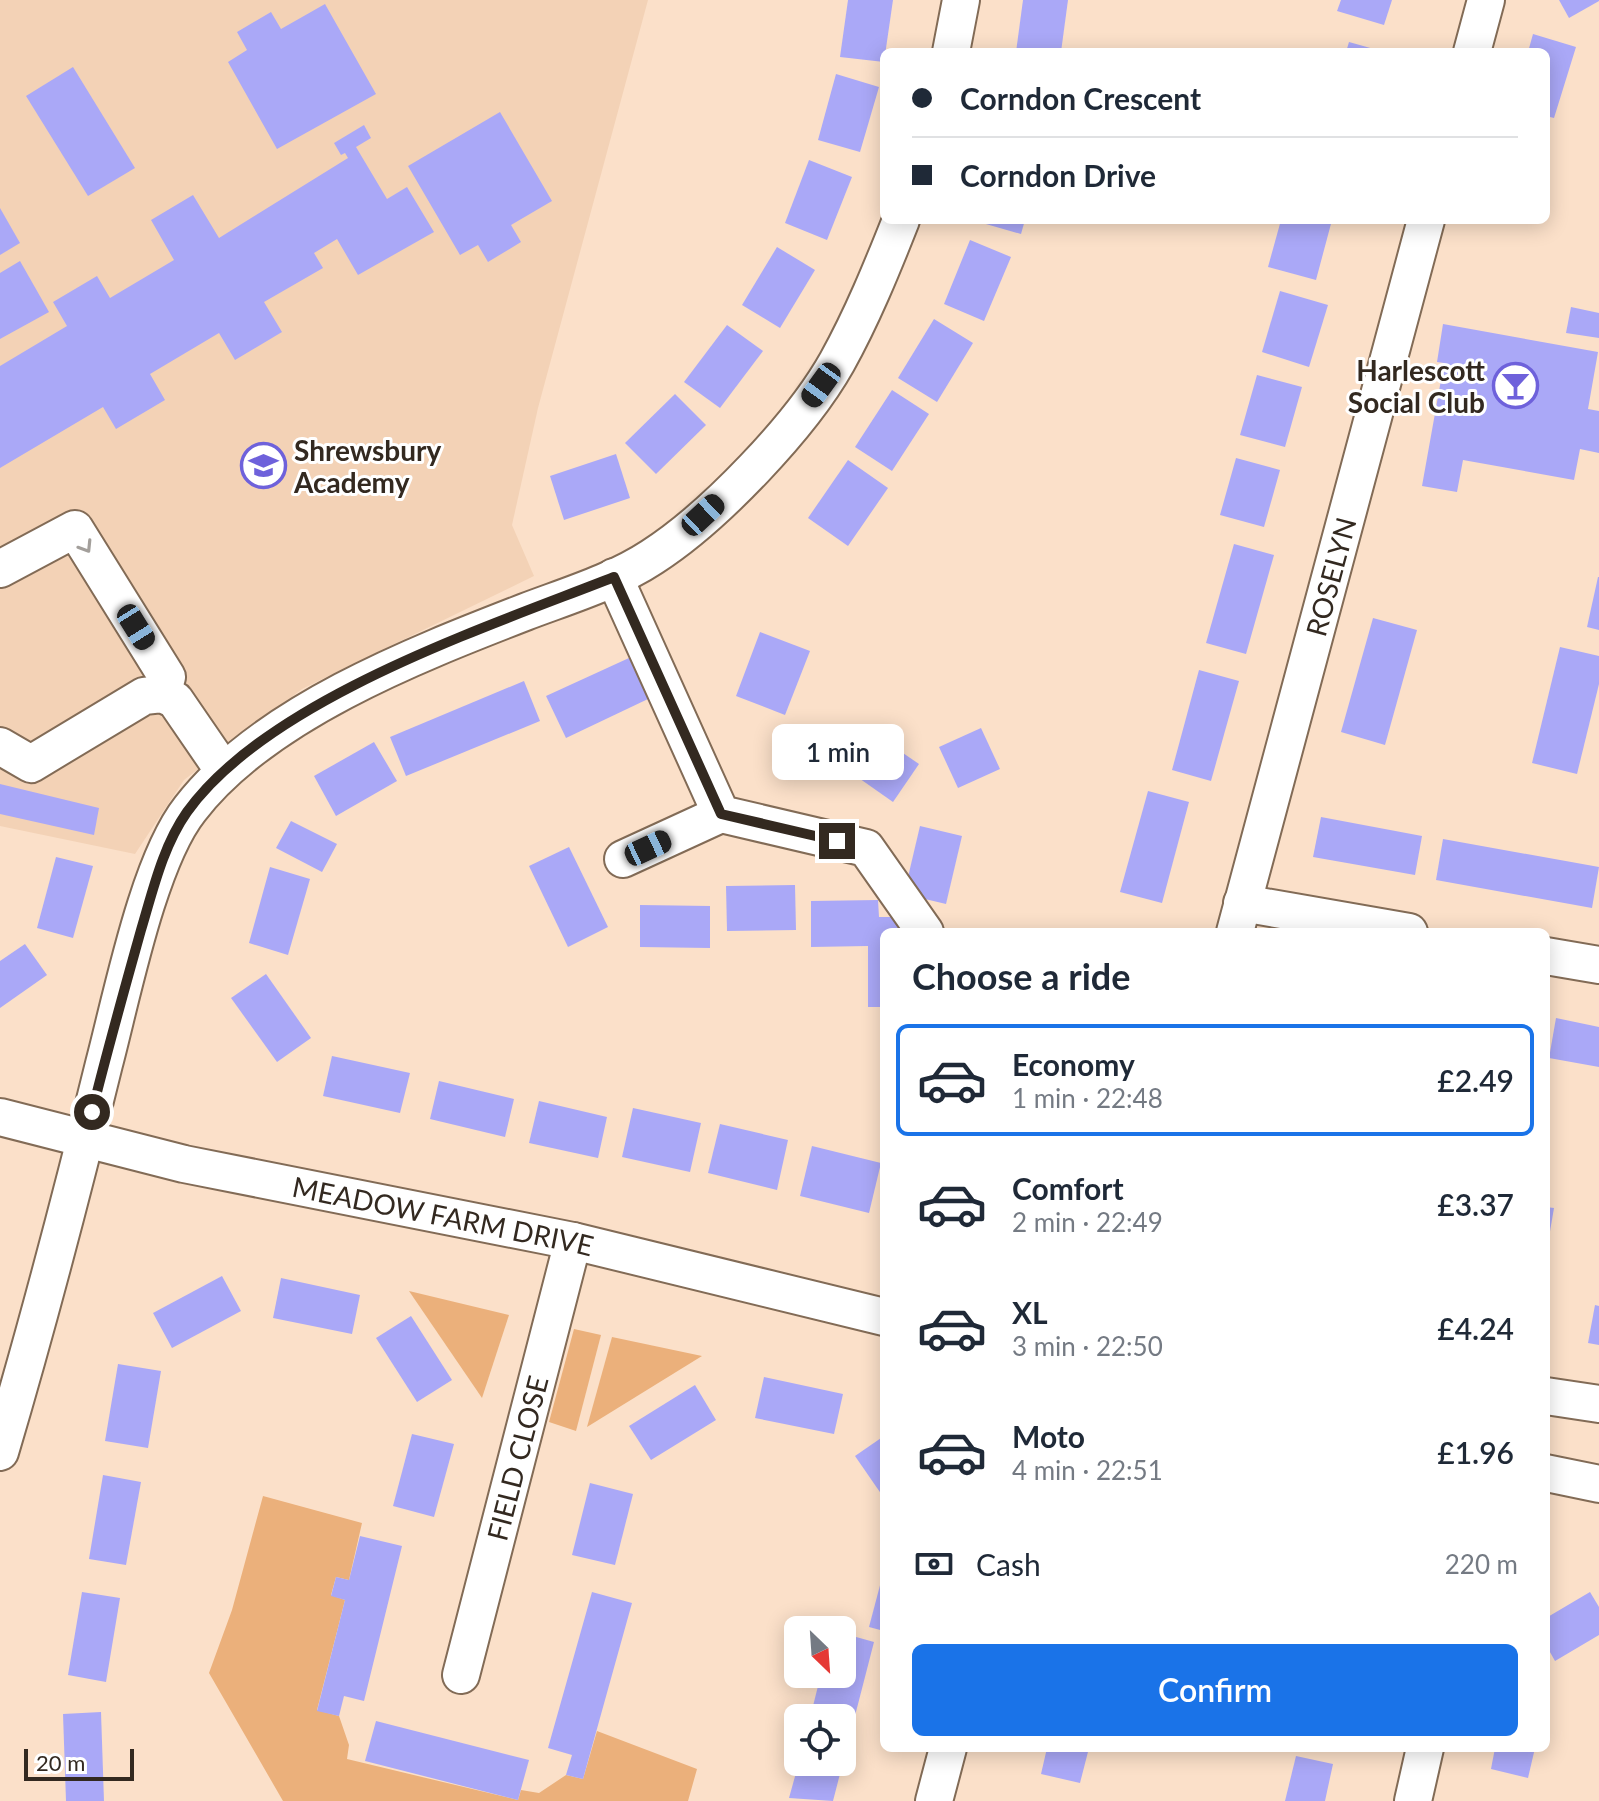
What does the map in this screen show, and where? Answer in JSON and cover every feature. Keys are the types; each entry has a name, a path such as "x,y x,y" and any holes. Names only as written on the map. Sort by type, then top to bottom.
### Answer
{"street":[{"path":"952,48 961,0"},
{"path":"1473,48 1486,0"},
{"path":"0,1452 160,865 186,813 223,770 263,740 376,676 456,639 614,577 651,558 683,534 742,478 791,425 835,365 876,282 899,224"},
{"name":"ROSELYN","path":"1238,918 1425,224"},
{"path":"0,569 75,529 167,677 162,694"},
{"path":"614,577 721,814"},
{"path":"0,746 31,764 144,696 162,694 175,700 223,770"},
{"path":"623,859 721,814 866,848 922,928"},
{"path":"1238,918 1360,928"},
{"path":"1550,957 1599,965"},
{"name":"MEADOW FARM DRIVE","path":"0,1117 184,1164 573,1241 880,1316"},
{"name":"FIELD CLOSE","path":"461,1675 573,1241"},
{"path":"1550,1397 1599,1404"},
{"path":"1550,1474 1599,1484"},
{"path":"934,1801 947,1752"},
{"path":"1413,1801 1424,1752"}],"shaded area":[{"name":"Shrewsbury Academy","path":"0,0 648,0 538,408 512,525 534,576 302,689 184,780 135,854 0,826"},
{"path":"409,1291 509,1315 482,1398"},
{"path":"574,1329 601,1335 576,1431 549,1422"},
{"path":"612,1337 702,1356 587,1427"},
{"path":"263,1496 362,1523 349,1580 336,1577 331,1595 345,1600 317,1710 339,1716 349,1745 347,1759 518,1800 521,1790 539,1793 566,1775 583,1779 597,1731 697,1769 688,1801 283,1801 209,1673 232,1610"}],"building":[{"path":"848,0 893,0 886,48 880,48 880,62 840,57"},
{"path":"1023,0 1068,0 1062,48 1017,48"},
{"path":"1341,0 1392,0 1384,25 1337,11"},
{"path":"1559,0 1599,0 1599,1 1569,18"},
{"path":"325,4 376,94 277,149 228,62 247,50 237,32 271,12 281,29"},
{"path":"1533,34 1576,47 1554,118 1550,117 1550,48 1529,48"},
{"path":"1349,42 1370,48 1347,48"},
{"path":"73,67 135,168 88,196 26,96"},
{"path":"836,74 879,87 860,152 818,140"},
{"path":"500,112 552,201 511,225 521,242 488,262 478,245 460,255 408,166"},
{"path":"364,125 371,138 356,147 387,199 407,187 434,232 358,275 337,239 314,253 323,268 264,302 282,332 235,360 219,333 150,374 165,400 116,429 103,407 0,468 0,366 67,326 53,302 97,276 110,298 174,260 151,220 193,195 219,238 348,158 345,153 341,155 334,143"},
{"path":"809,160 852,177 827,240 785,223"},
{"path":"0,208 20,243 0,255"},
{"path":"986,224 1024,224 1021,234"},
{"path":"1280,224 1331,224 1316,280 1268,267"},
{"path":"970,240 1011,257 984,321 944,304"},
{"path":"777,247 815,270 780,328 742,305"},
{"path":"20,261 49,312 0,339 0,273"},
{"path":"1280,291 1328,305 1309,367 1262,352"},
{"path":"1571,307 1599,313 1599,338 1566,333"},
{"path":"934,319 973,343 937,402 898,378"},
{"name":"Harlescott Social Club","path":"1443,324 1598,352 1588,409 1599,411 1599,453 1580,449 1574,480 1463,460 1457,492 1422,486 1444,363 1437,362"},
{"path":"727,325 763,351 720,408 684,382"},
{"path":"1257,375 1302,387 1285,447 1240,435"},
{"path":"892,390 929,414 892,471 855,447"},
{"path":"675,394 706,425 656,474 625,443"},
{"path":"616,454 630,498 564,520 550,476"},
{"path":"1236,458 1280,470 1264,527 1220,515"},
{"path":"848,460 888,488 848,546 808,518"},
{"path":"1234,544 1274,555 1246,654 1206,643"},
{"path":"1599,577 1599,630 1587,627"},
{"path":"1373,618 1417,630 1385,745 1341,732"},
{"path":"760,632 810,651 785,715 736,696"},
{"path":"1560,647 1599,656 1599,684 1577,774 1532,763"},
{"path":"629,658 648,699 566,738 546,696"},
{"path":"1199,670 1239,681 1211,781 1172,770"},
{"path":"524,681 540,721 406,776 390,737"},
{"path":"862,725 919,764 893,802 836,762"},
{"path":"981,728 1000,769 958,788 939,747"},
{"path":"374,742 397,781 336,816 314,776"},
{"path":"0,784 99,808 94,835 0,814"},
{"path":"1148,791 1189,802 1162,903 1120,892"},
{"path":"1321,817 1422,836 1415,875 1313,857"},
{"path":"291,821 337,844 322,872 276,848"},
{"path":"920,826 962,836 946,904 904,894"},
{"path":"1443,839 1599,867 1592,908 1436,880"},
{"path":"569,847 608,927 568,947 529,866"},
{"path":"56,857 93,866 73,938 37,928"},
{"path":"270,867 310,879 288,955 249,943"},
{"path":"795,885 796,930 727,931 726,886"},
{"path":"878,900 879,917 903,917 903,928 880,928 880,1007 868,1007 868,946 811,947 811,901"},
{"path":"640,905 710,906 710,948 640,947"},
{"path":"25,944 47,975 0,1008 0,961"},
{"path":"266,974 311,1038 277,1062 231,998"},
{"path":"1556,1018 1599,1027 1599,1067 1550,1058"},
{"path":"332,1056 410,1073 400,1113 323,1096"},
{"path":"439,1081 514,1099 505,1137 430,1119"},
{"path":"539,1101 607,1117 598,1158 529,1143"},
{"path":"633,1108 701,1123 690,1172 622,1157"},
{"path":"720,1124 788,1140 777,1190 708,1173"},
{"path":"812,1146 880,1163 869,1213 800,1196"},
{"path":"1550,1208 1554,1208 1550,1231"},
{"path":"222,1276 241,1311 172,1348 153,1313"},
{"path":"281,1278 360,1295 352,1334 273,1318"},
{"path":"1595,1305 1599,1306 1599,1345 1588,1343"},
{"path":"411,1316 452,1380 417,1402 376,1338"},
{"path":"118,1364 161,1371 148,1448 105,1441"},
{"path":"764,1377 843,1394 834,1434 755,1418"},
{"path":"695,1385 716,1420 651,1460 629,1426"},
{"path":"412,1434 454,1444 434,1517 393,1506"},
{"path":"880,1439 880,1492 855,1456"},
{"path":"103,1475 141,1482 126,1565 89,1559"},
{"path":"590,1483 633,1494 615,1565 572,1555"},
{"path":"360,1536 402,1546 364,1701 344,1696 339,1716 317,1711 345,1600 331,1596 336,1577 349,1580"},
{"path":"880,1585 880,1630 869,1627"},
{"path":"82,1592 120,1598 106,1682 68,1675"},
{"path":"592,1592 632,1603 583,1779 566,1775 572,1755 548,1748"},
{"path":"1590,1592 1599,1607 1599,1635 1555,1661 1550,1652 1550,1616"},
{"path":"856,1637 874,1642 856,1712 856,1704 814,1704 818,1688 856,1688"},
{"path":"101,1712 104,1801 66,1801 63,1714"},
{"path":"376,1721 529,1760 518,1800 365,1761"},
{"path":"1046,1752 1088,1752 1080,1783 1041,1774"},
{"path":"1494,1752 1534,1752 1528,1778 1491,1769"},
{"path":"1296,1756 1333,1764 1325,1801 1285,1801"},
{"path":"795,1776 839,1776 833,1801 789,1798"}],"place":[{"name":"Harlescott Social Club","path":"1516,386"},
{"name":"Shrewsbury Academy","path":"263,466"}],"route":[{"path":"92,1112 125,982 160,865 186,813 223,770 263,740 376,676 456,639 614,577 721,814 837,841"}]}
